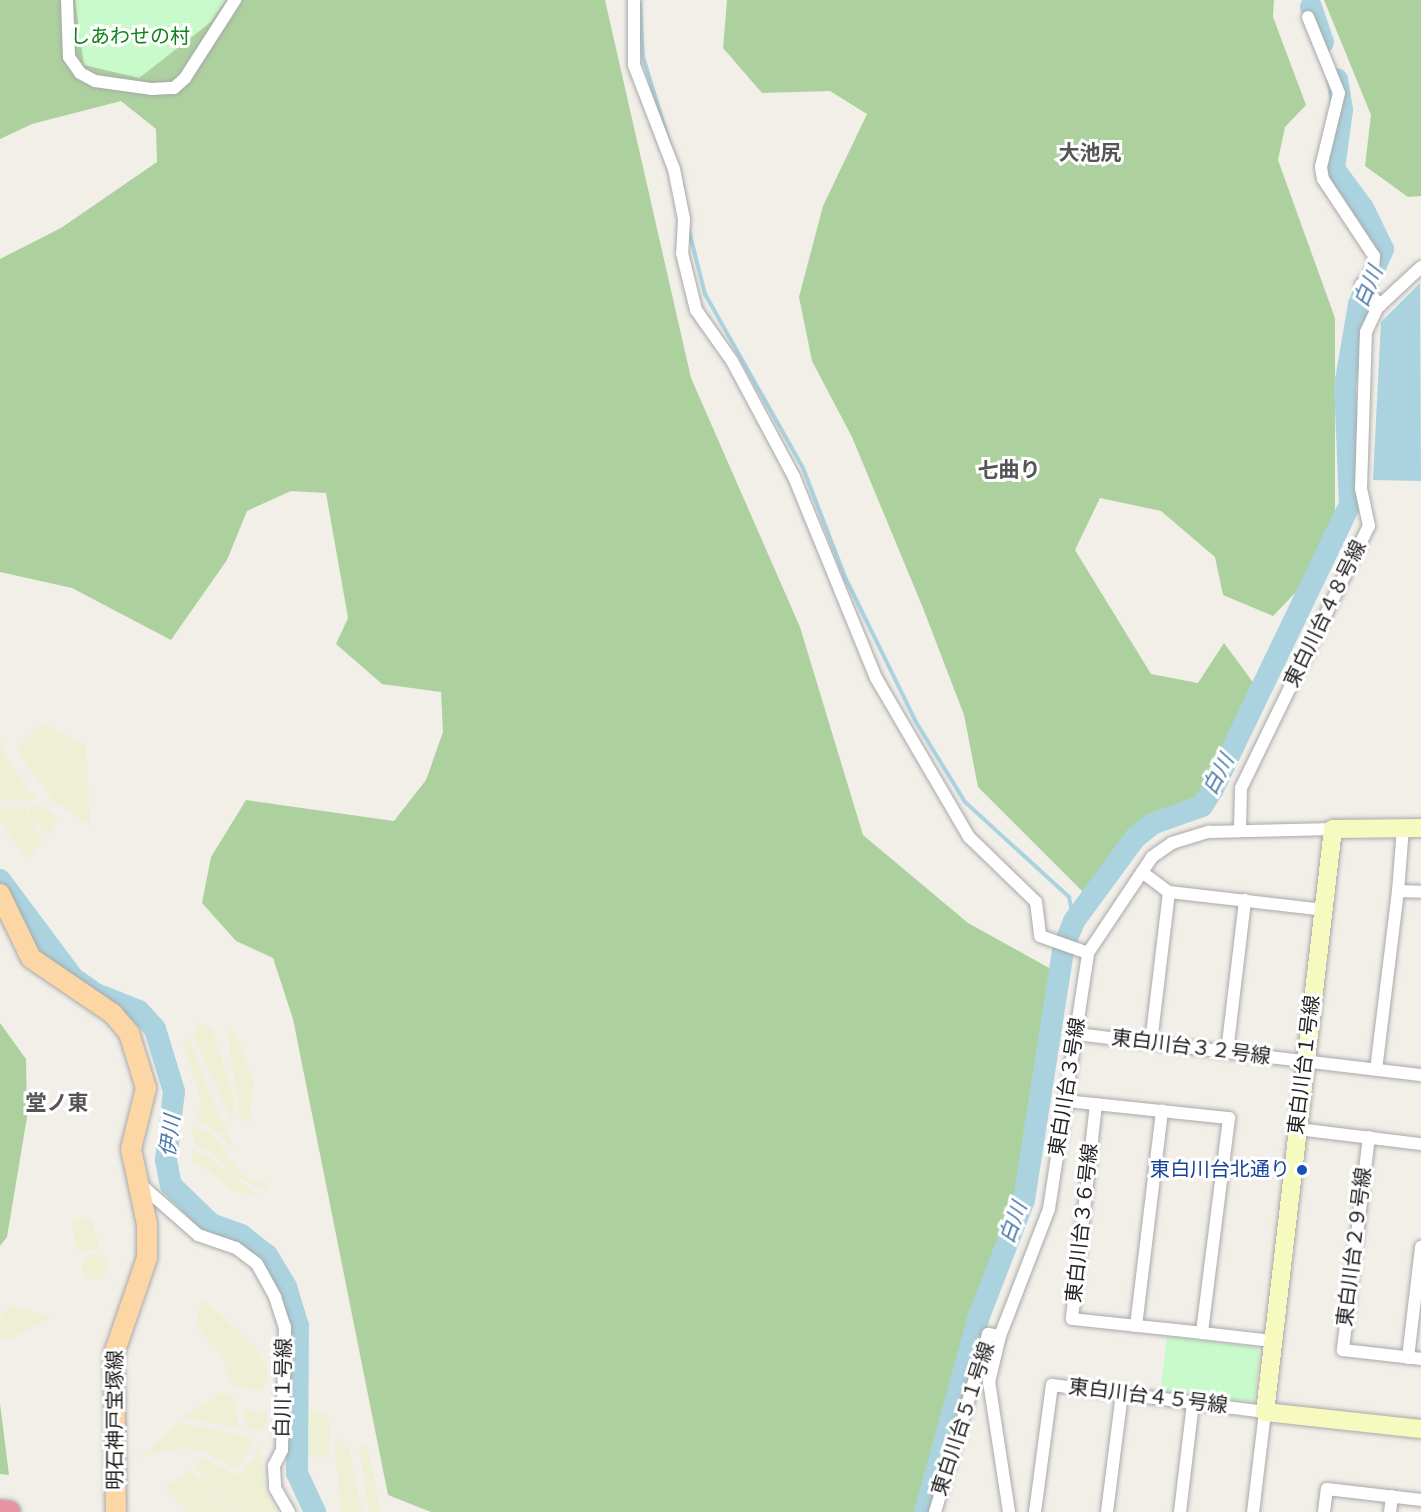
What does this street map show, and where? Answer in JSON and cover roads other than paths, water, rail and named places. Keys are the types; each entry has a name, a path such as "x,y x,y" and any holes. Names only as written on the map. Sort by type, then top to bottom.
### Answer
{"highway":[{"path":"0,1511 9,1512"}],"main road":[{"name":"明石神戸宝塚線","path":"0,894 31,958 113,1014 129,1033 146,1088 131,1149 140,1184 147,1258 114,1354 116,1512"}],"street":[{"path":"67,0 69,57 80,73 95,81 152,89 174,88 185,78 235,0"},
{"path":"634,0 634,65 674,169 684,219 682,253 696,310 732,361 794,477 859,642 900,722 969,837 1036,902 1040,936 1052,943 1088,953"},
{"path":"1308,17 1339,93 1323,179 1374,255 1372,271 1361,285 1380,305"},
{"name":"東白川台４８号線","path":"1240,830 1241,788 1369,526 1361,489 1366,332 1380,305 1421,267"},
{"path":"1333,829 1412,828 1398,891 1376,1070"},
{"name":"東白川台３号線","path":"1009,1512 989,1382 1000,1336 1049,1209 1088,953 1142,872 1172,843 1240,830 1333,829"},
{"name":"東白川台１号線","path":"1264,1412 1333,829"},
{"path":"1142,872 1169,891 1324,910"},
{"path":"1151,1043 1169,891"},
{"path":"1398,891 1421,892"},
{"path":"1227,1052 1245,900"},
{"name":"東白川台３２号線","path":"1076,1034 1421,1075"},
{"path":"1066,1101 1228,1118 1202,1333"},
{"name":"東白川台３６号線","path":"1096,1104 1072,1319 1273,1341"},
{"path":"1136,1326 1162,1111"},
{"path":"1298,1128 1421,1144"},
{"name":"東白川台２９号線","path":"1369,1137 1342,1350 1415,1358"},
{"name":"白川１号線","path":"140,1184 198,1235 236,1248 256,1264 275,1297 285,1327 282,1450 274,1466 275,1488 289,1512"},
{"path":"1415,1358 1421,1247"},
{"name":"東白川台５１号線","path":"935,1512 988,1334 1000,1336"},
{"name":"東白川台４５号線","path":"1035,1512 1052,1385 1264,1412"},
{"path":"1107,1512 1122,1394"},
{"path":"1180,1512 1192,1403"},
{"path":"1252,1512 1264,1412 1421,1429"},
{"path":"1324,1512 1327,1489 1421,1500"},
{"path":"1390,1512 1392,1496"}],"water":[{"path":"1420,283 1421,481 1373,480 1381,322"}],"waterway":[{"path":"640,4 643,57 683,187"},
{"name":"白川","path":"1311,7 1323,42"},
{"name":"白川","path":"925,1512 979,1316 1024,1200 1064,946 1074,921 1135,838 1152,824 1202,806 1213,789 1350,504 1345,386 1359,304 1383,249 1363,208 1334,169 1342,110 1337,79"},
{"path":"689,231 705,294 803,468 845,577 916,722 965,802 1069,897 1074,921"},
{"name":"伊川","path":"0,880 73,978 96,994 139,1011 155,1029 174,1091 166,1160 171,1185 211,1224 241,1235 267,1255 286,1287 298,1326 297,1473 315,1512"}],"place":[{"name":"東白川台北通り","path":"1302,1170"}],"district":[{"name":"大池尻","path":"1090,154"},
{"name":"七曲り","path":"1009,471"},
{"name":"堂ノ東","path":"57,1104"}],"park label":[{"name":"しあわせの村","path":"130,37"}]}
